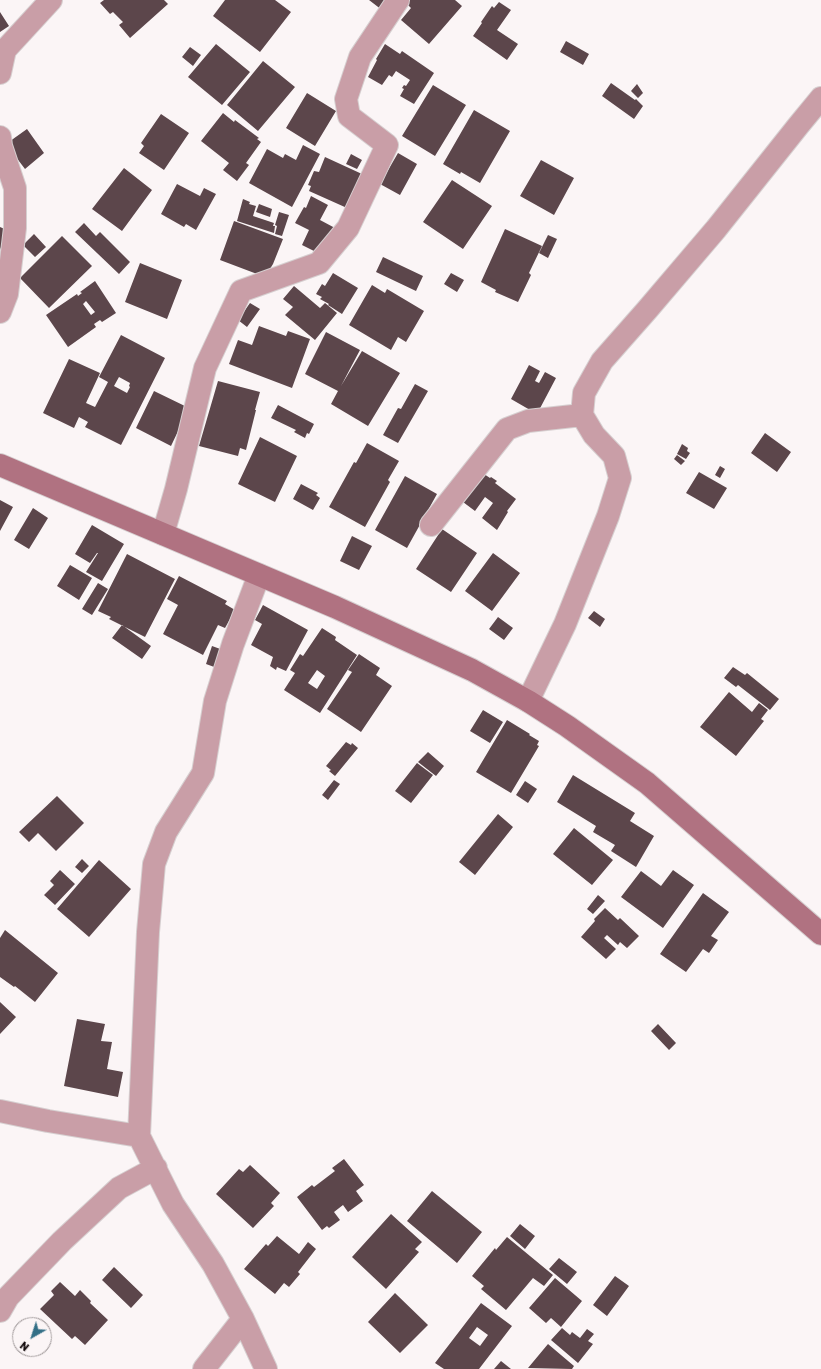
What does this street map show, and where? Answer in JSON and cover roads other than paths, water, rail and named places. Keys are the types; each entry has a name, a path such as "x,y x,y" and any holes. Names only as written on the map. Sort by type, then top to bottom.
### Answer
{"main road":[{"path":"0,465 414,642 472,670 528,700 647,783 821,934"}],"street":[{"path":"0,73 3,50 51,0"},
{"path":"163,534 176,489 205,368 241,291 319,263 348,228 387,145 349,116 346,99 360,57 398,0"},
{"path":"528,700 565,624 608,516 620,478 614,456 594,435 582,415 584,393 602,361 716,229 821,98"},
{"path":"0,137 1,146 15,188 16,228 7,294 0,312"},
{"path":"431,525 507,429 528,421 582,415"},
{"path":"259,575 233,644 215,701 203,773 166,832 154,864 148,932 140,1136 173,1204 212,1264 243,1319 266,1369"},
{"path":"0,1110 48,1121 140,1136"},
{"path":"0,1311 8,1297 56,1247 119,1188 156,1168"},
{"path":"204,1369 243,1319"}]}
